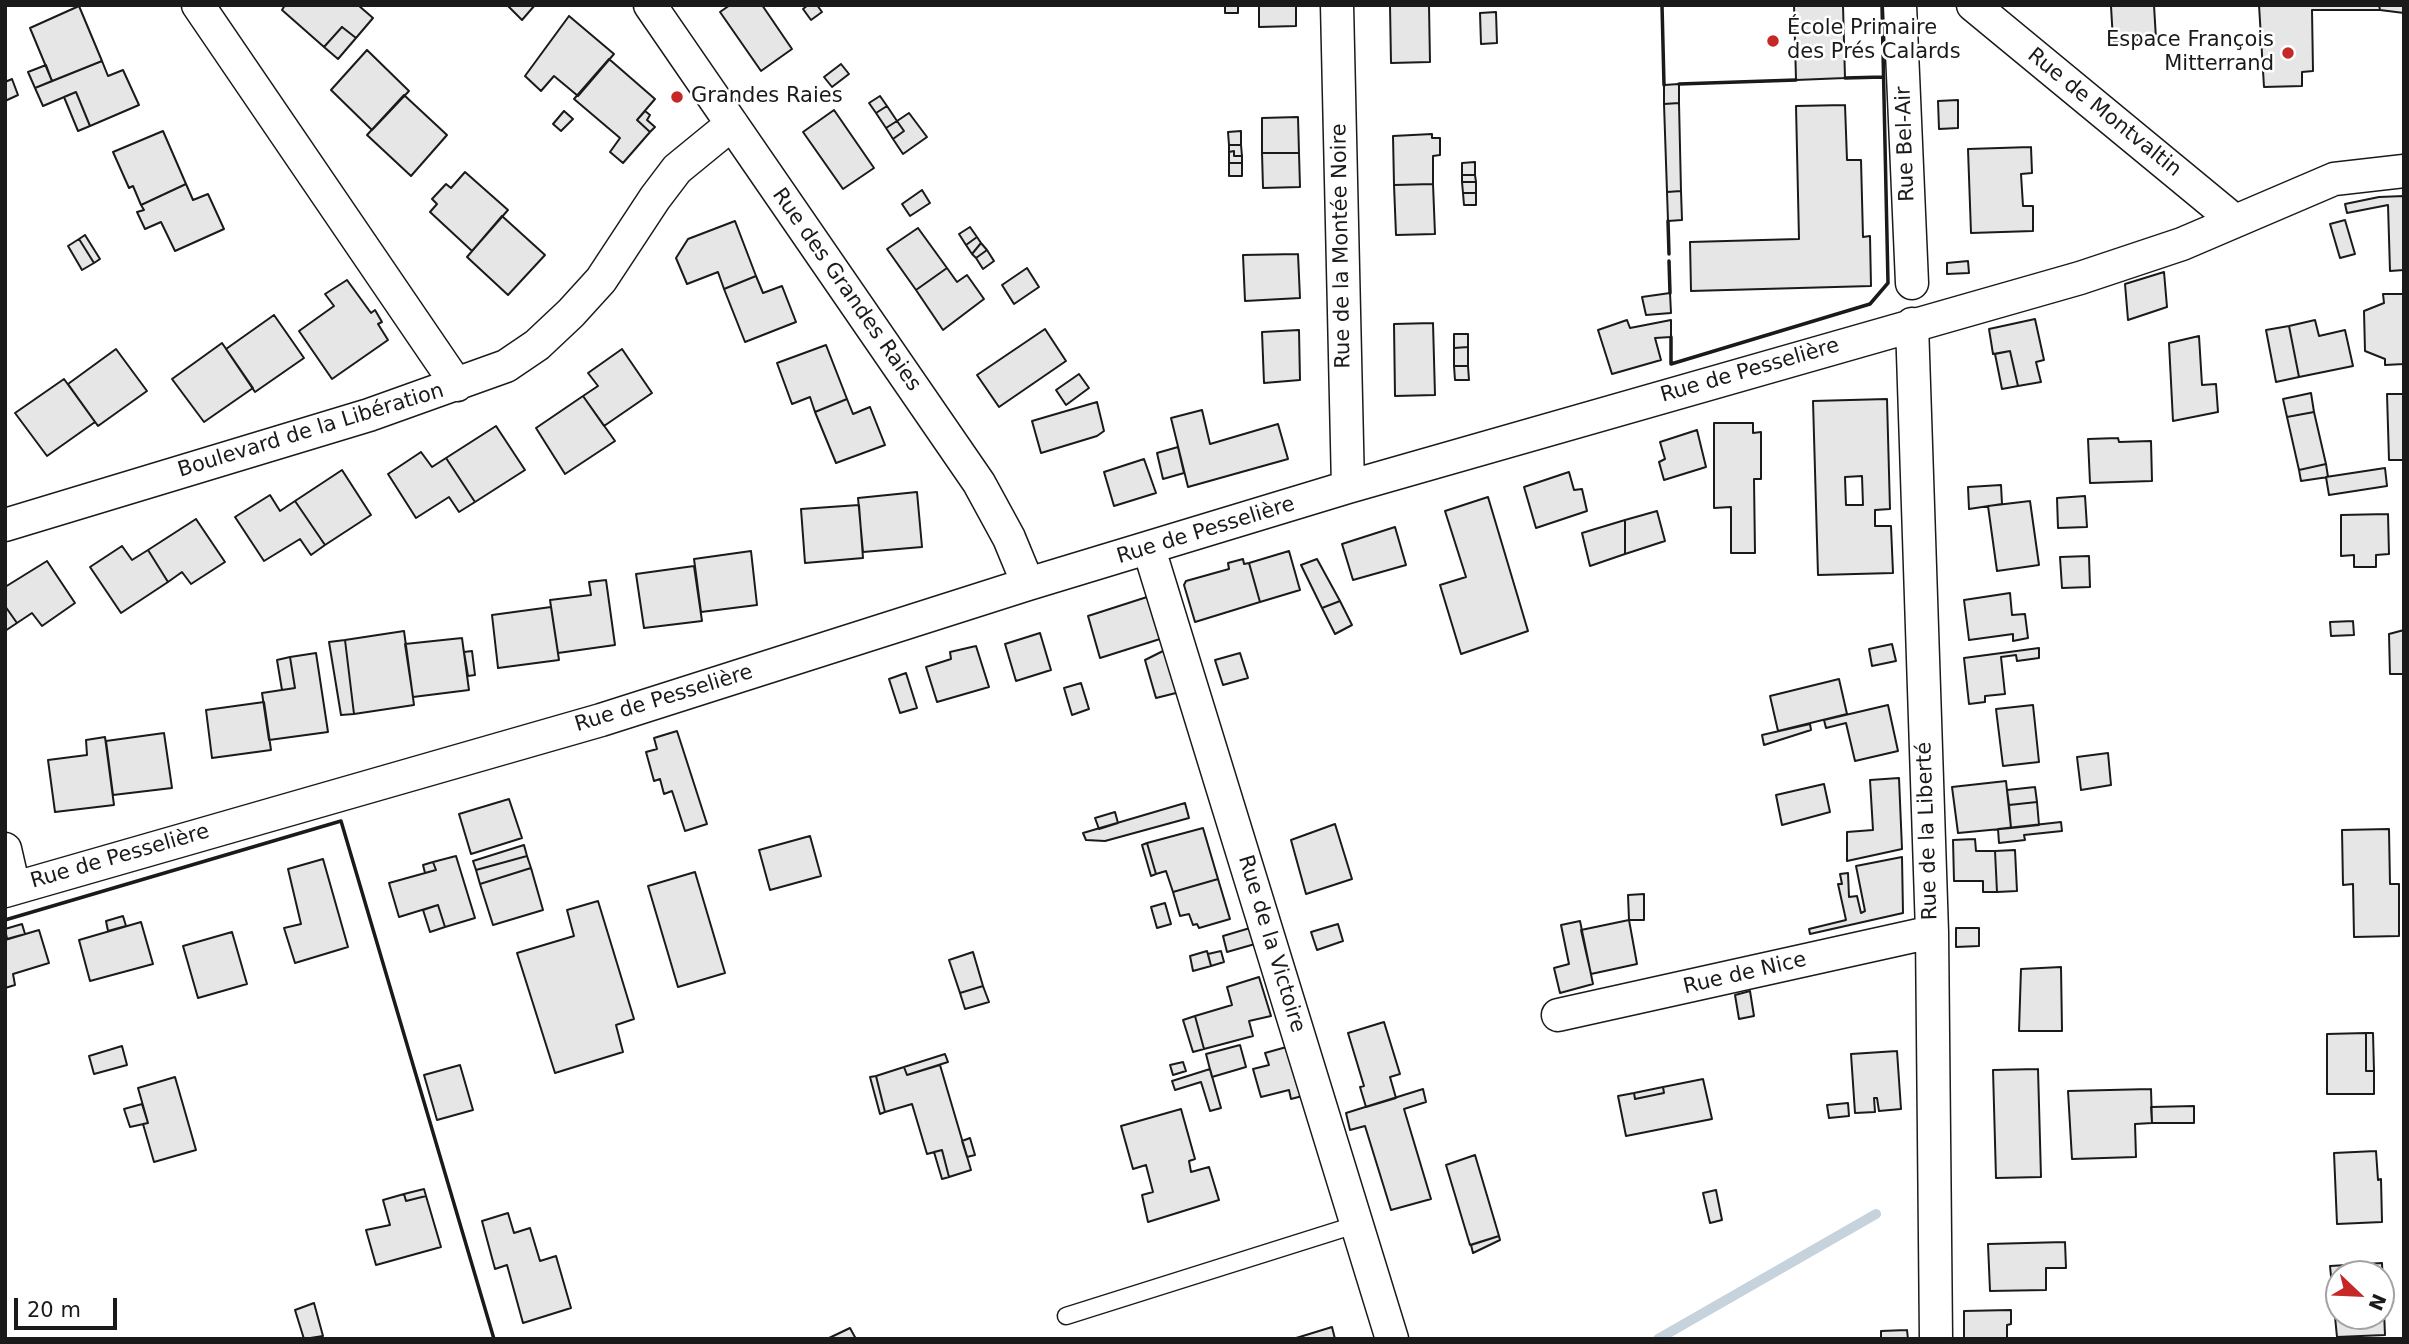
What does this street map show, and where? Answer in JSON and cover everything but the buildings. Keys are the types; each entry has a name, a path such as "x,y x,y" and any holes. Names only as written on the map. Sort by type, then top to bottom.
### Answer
{"street":[{"name":"Boulevard de la Libération","path":"5,525 356,419 457,385 198,5"},
{"name":"Rue des Grandes Raies","path":"650,5 979,483 1009,538 1028,584"},
{"name":"Rue de la Montée Noire","path":"1336,5 1348,487"},
{"name":"Rue Bel-Air","path":"1900,5 1912,283"},
{"name":"Rue de Montvaltin","path":"1973,5 2235,221"},
{"path":"457,385 506,366 537,345 571,313 601,280 677,169 732,124"},
{"name":"Rue de Pesselière","path":"9,889 601,720 1028,584 1348,487 2124,265 2334,179 2404,171"},
{"name":"Rue de la Liberté","path":"1912,324 1931,932 1937,1339"},
{"name":"Rue de la Victoire","path":"1149,549 1392,1339"},
{"path":"5,849 9,889"},
{"name":"Rue de Nice","path":"1558,1016 1931,932"}],"lane":[{"path":"1066,1316 1358,1224"}],"waterway":[{"path":"1658,1339 1876,1214"}],"wall":[{"path":"1662,5 1664,85"},
{"path":"1671,337 1671,364 1870,304 1888,283 1882,5"},
{"path":"1845,78 1883,77"},
{"path":"1679,84 1796,80"},
{"path":"1668,221 1669,254"},
{"path":"1669,261 1670,293"},
{"path":"5,920 341,821 494,1339"}],"place":[{"name":"École Primaire des Prés Calards","path":"1773,41"},
{"name":"Espace François Mitterrand","path":"2288,53"},
{"name":"Grandes Raies","path":"677,97"}]}
